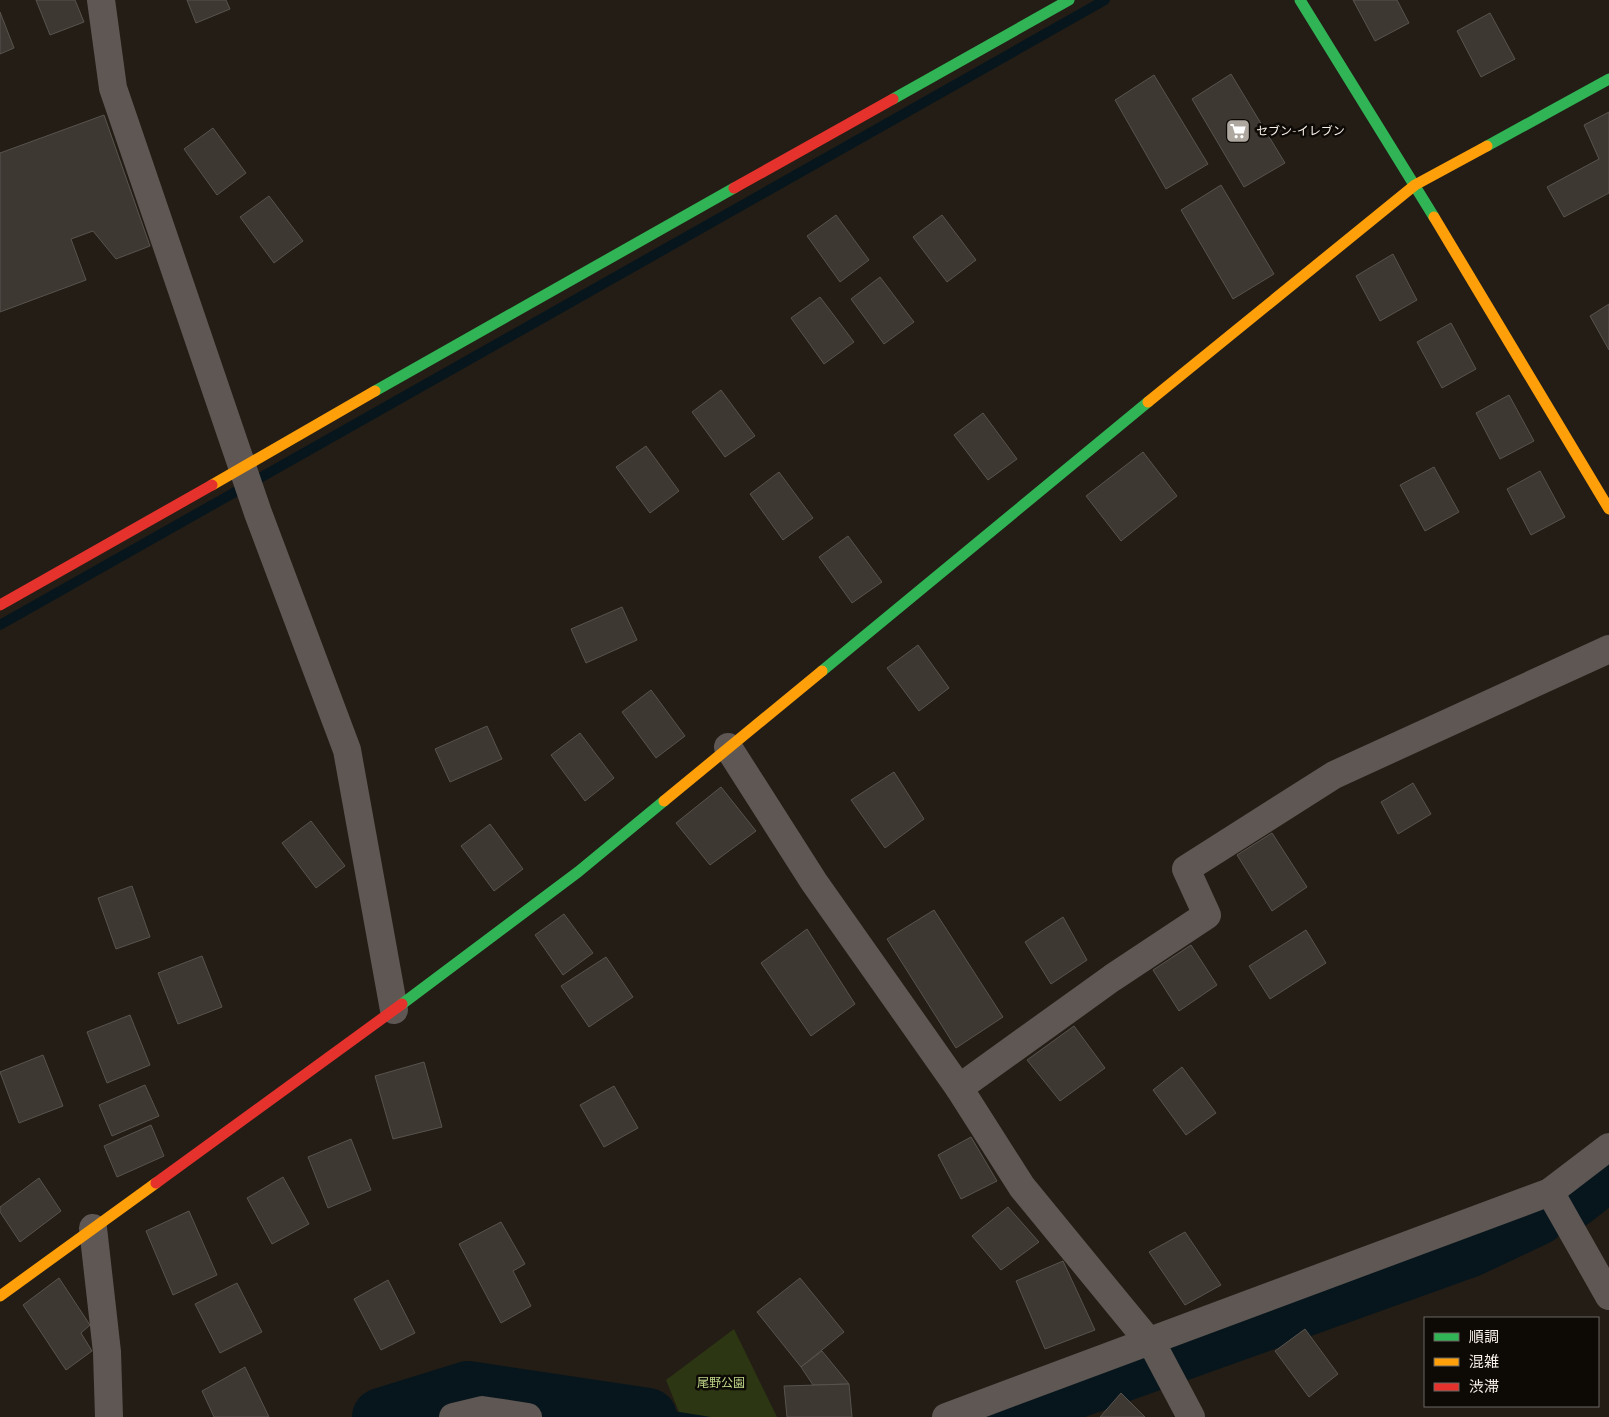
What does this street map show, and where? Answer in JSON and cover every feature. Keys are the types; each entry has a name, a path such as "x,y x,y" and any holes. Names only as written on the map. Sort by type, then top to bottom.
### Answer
{"street":[{"path":"101,0 113,88 255,506 347,750 394,1010"},
{"path":"0,605 244,469 430,358 1069,0"},
{"path":"1300,0 1415,186 1609,509"},
{"path":"0,1296 394,1010 578,872 728,747 1415,186 1609,79"},
{"path":"959,1088 1112,978 1208,915 1186,869 1334,776 1609,648"},
{"path":"728,747 814,882 959,1088 1022,1187 1157,1354 1191,1417"},
{"path":"946,1417 1157,1354 1550,1192 1609,1147"},
{"path":"1550,1192 1609,1296"},
{"path":"93,1228 107,1352 109,1417"},
{"path":"453,1417 482,1410 528,1417"}],"green space":[{"name":"尾野公園","path":"734,1329 777,1417 681,1417 666,1380"}],"shaded area":[{"path":"1144,1358 1147,1367 1011,1417 985,1417"},
{"path":"487,1381 711,1417 565,1417 485,1404"}],"building":[{"path":"36,0 75,0 84,22 50,35"},
{"path":"187,0 226,0 230,9 196,23"},
{"path":"1353,0 1397,0 1409,23 1375,41"},
{"path":"0,12 14,48 0,54"},
{"path":"1490,13 1515,59 1481,77 1457,31"},
{"name":"セブン-イレブン","path":"1231,74 1285,163 1244,187 1192,99"},
{"path":"1154,75 1208,164 1166,189 1115,100"},
{"path":"1609,112 1609,193 1564,217 1547,187 1599,159 1584,125"},
{"path":"104,115 150,246 116,259 93,231 71,239 86,280 0,312 0,153"},
{"path":"213,128 246,173 217,195 184,149"},
{"path":"1221,185 1274,274 1233,299 1181,210"},
{"path":"269,196 303,241 274,263 240,217"},
{"path":"836,215 869,260 840,282 807,236"},
{"path":"942,215 976,260 947,282 913,237"},
{"path":"1393,254 1417,300 1380,321 1356,276"},
{"path":"880,277 914,322 884,344 851,299"},
{"path":"820,297 854,342 824,364 791,318"},
{"path":"1609,304 1609,350 1590,316"},
{"path":"1451,323 1476,369 1442,388 1417,342"},
{"path":"721,390 755,436 725,457 692,412"},
{"path":"1509,395 1534,441 1500,459 1476,413"},
{"path":"983,413 1017,459 988,480 954,435"},
{"path":"646,446 679,491 650,513 616,467"},
{"path":"1143,452 1177,496 1121,541 1086,496"},
{"path":"1434,467 1459,512 1425,531 1400,485"},
{"path":"1540,471 1565,517 1531,535 1507,489"},
{"path":"779,472 813,518 783,540 750,494"},
{"path":"848,536 882,582 852,603 819,557"},
{"path":"622,607 637,640 586,663 571,629"},
{"path":"918,645 949,688 919,711 887,668"},
{"path":"651,690 685,736 656,758 622,712"},
{"path":"487,726 502,759 450,782 435,749"},
{"path":"580,733 614,778 585,801 551,755"},
{"path":"894,772 924,819 885,848 851,800"},
{"path":"1413,783 1431,814 1398,834 1381,802"},
{"path":"721,787 756,831 710,865 676,823"},
{"path":"311,821 345,866 316,888 282,843"},
{"path":"490,824 523,869 494,891 461,846"},
{"path":"1272,833 1307,887 1272,911 1237,855"},
{"path":"132,886 150,937 116,949 98,898"},
{"path":"934,910 1003,1017 956,1048 887,939"},
{"path":"564,914 593,953 563,975 535,935"},
{"path":"1063,917 1087,960 1051,984 1025,942"},
{"path":"807,929 855,1004 811,1036 761,963"},
{"path":"1306,930 1326,963 1270,999 1249,966"},
{"path":"1191,945 1217,985 1179,1011 1153,970"},
{"path":"202,956 222,1007 178,1024 158,973"},
{"path":"606,957 633,997 589,1027 561,986"},
{"path":"130,1015 150,1065 107,1083 87,1032"},
{"path":"1074,1026 1105,1068 1060,1101 1027,1060"},
{"path":"43,1055 63,1106 19,1123 0,1072"},
{"path":"424,1062 442,1127 393,1139 375,1076"},
{"path":"1182,1067 1216,1113 1186,1135 1153,1090"},
{"path":"145,1085 159,1116 112,1136 99,1105"},
{"path":"614,1086 638,1128 604,1147 580,1105"},
{"path":"151,1125 164,1156 117,1177 104,1146"},
{"path":"971,1137 997,1181 961,1199 938,1155"},
{"path":"351,1139 371,1190 328,1208 308,1157"},
{"path":"283,1177 309,1224 272,1244 247,1198"},
{"path":"39,1178 61,1211 20,1242 0,1212 0,1207"},
{"path":"1008,1207 1039,1242 1001,1270 972,1236"},
{"path":"189,1211 217,1275 173,1295 146,1231"},
{"path":"501,1222 525,1264 513,1271 531,1306 501,1323 459,1244"},
{"path":"1185,1232 1221,1285 1185,1305 1149,1252"},
{"path":"1063,1261 1095,1330 1045,1349 1016,1281"},
{"path":"59,1278 90,1325 81,1333 92,1351 66,1370 23,1305"},
{"path":"800,1278 844,1332 801,1367 757,1312"},
{"path":"388,1280 415,1333 381,1350 354,1299"},
{"path":"237,1283 262,1332 220,1353 195,1304"},
{"path":"1305,1329 1338,1374 1309,1397 1275,1351"},
{"path":"822,1351 849,1384 813,1385 801,1367"},
{"path":"245,1367 269,1417 214,1417 202,1391"},
{"path":"849,1384 852,1417 787,1417 784,1386"},
{"path":"1121,1393 1145,1417 1100,1417"}],"waterway":[{"path":"0,625 1105,0"},
{"path":"1572,1200 1609,1171"},
{"path":"999,1417 1468,1249 1538,1216"},
{"path":"381,1417 468,1390 648,1417"}],"traffic: fast":[{"path":"893,99 1069,0"},
{"path":"1300,0 1434,217"},
{"path":"1487,146 1609,79"},
{"path":"375,391 734,188"},
{"path":"822,671 1148,402"},
{"path":"402,1004 578,872 664,801"}],"traffic: slow":[{"path":"1148,402 1415,185 1487,146"},
{"path":"1434,217 1609,509"},
{"path":"212,485 375,391"},
{"path":"664,801 822,671"},
{"path":"0,1296 156,1183"}],"traffic: jam":[{"path":"734,188 893,99"},
{"path":"0,605 212,485"},
{"path":"156,1183 402,1004"}],"place":[{"name":"セブン-イレブン","path":"1238,131"}]}
